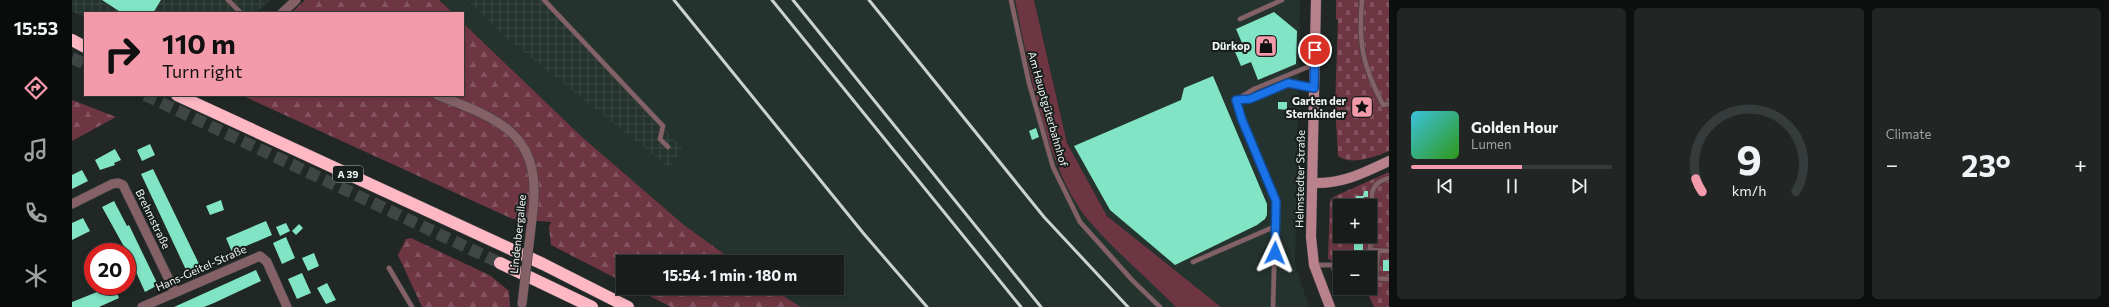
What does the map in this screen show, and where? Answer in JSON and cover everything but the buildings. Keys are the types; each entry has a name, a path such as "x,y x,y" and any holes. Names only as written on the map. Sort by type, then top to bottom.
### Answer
{"highway":[{"path":"72,40 84,46"},
{"name":"A 39","path":"178,96 543,264 628,307"},
{"path":"500,263 592,307"}],"main road":[{"name":"Helmstedter Straße","path":"1316,0 1311,237 1314,265 1330,307"},
{"path":"1313,183 1329,183 1347,180 1389,161"}],"street":[{"path":"283,12 296,0"},
{"path":"294,12 296,0"},
{"name":"Lindenbergallee","path":"439,96 494,118 518,140 529,158 532,171 534,196 522,306"},
{"name":"Brehmstraße","path":"72,204 112,184 118,183 123,185 175,292"},
{"name":"Hans-Geitel-Straße","path":"142,307 260,256 267,262 287,307"}],"lane":[{"path":"230,0 240,12"},
{"path":"544,0 662,126 660,138 668,146"},
{"name":"Am Hauptgüterbahnhof","path":"1011,0 1029,83 1053,167 1080,222 1133,281 1160,307"},
{"path":"1240,19 1282,0"},
{"path":"1362,0 1360,22 1363,57 1368,74 1383,105 1389,104"},
{"path":"1236,100 1254,89 1315,64"},
{"path":"1236,100 1250,99 1288,83 1314,88"},
{"path":"1236,100 1242,120 1276,201 1273,307"},
{"path":"1389,178 1379,181 1374,187 1372,193 1370,250 1389,251"},
{"path":"1193,262 1276,226"},
{"path":"1377,264 1378,251"},
{"path":"1314,265 1333,266"},
{"path":"389,268 412,307"},
{"path":"1377,278 1389,279"}],"shaded area":[{"path":"72,0 270,0 257,12 84,12 84,17 72,11"},
{"path":"439,0 1015,0 1033,83 1058,168 1072,194 1090,221 1176,307 801,307 782,295 844,295 844,255 725,255 684,225 582,137 464,24 464,12 452,12"},
{"path":"467,0 547,0 682,148 670,168 503,35"},
{"path":"1034,0 1300,0 1295,264 1309,307 1221,307 1107,216 1067,143"}],"green space":[{"path":"305,0 439,0 452,12 292,12"},
{"path":"1015,0 1034,0 1067,143 1107,216 1221,307 1176,307 1100,233 1090,222 1075,200 1062,175 1041,116 1026,55"},
{"path":"1336,0 1389,0 1389,151 1363,160 1349,160 1338,156 1335,105 1338,20 1336,19"},
{"path":"464,24 582,137 684,225 725,255 616,255 616,278 551,245 549,227 551,222 513,219 243,96 464,96"},
{"path":"72,100 116,117 72,141"},
{"path":"1389,172 1389,307 1374,307 1368,295 1377,295 1377,251 1333,251 1333,272 1331,269 1331,260 1328,259 1330,200 1333,197"},
{"path":"411,238 491,276 509,291 510,307 422,307 398,255 406,239"},
{"path":"648,295 782,295 801,307 671,307"}],"tunnel":[{"path":"72,58 84,64"},
{"path":"147,96 500,263"}],"railway":[{"path":"674,0 864,234 927,307"},
{"path":"772,0 1021,307"},
{"path":"793,0 1041,307"},
{"path":"869,0 1044,217 1128,307"}],"place":[{"name":"Dürkop","path":"1266,46"},
{"name":"Garten der Sternkinder","path":"1362,107"}],"route":[{"path":"1275,253 1276,201 1251,144 1238,110 1236,100 1250,99 1288,83 1314,88 1315,50"}]}
